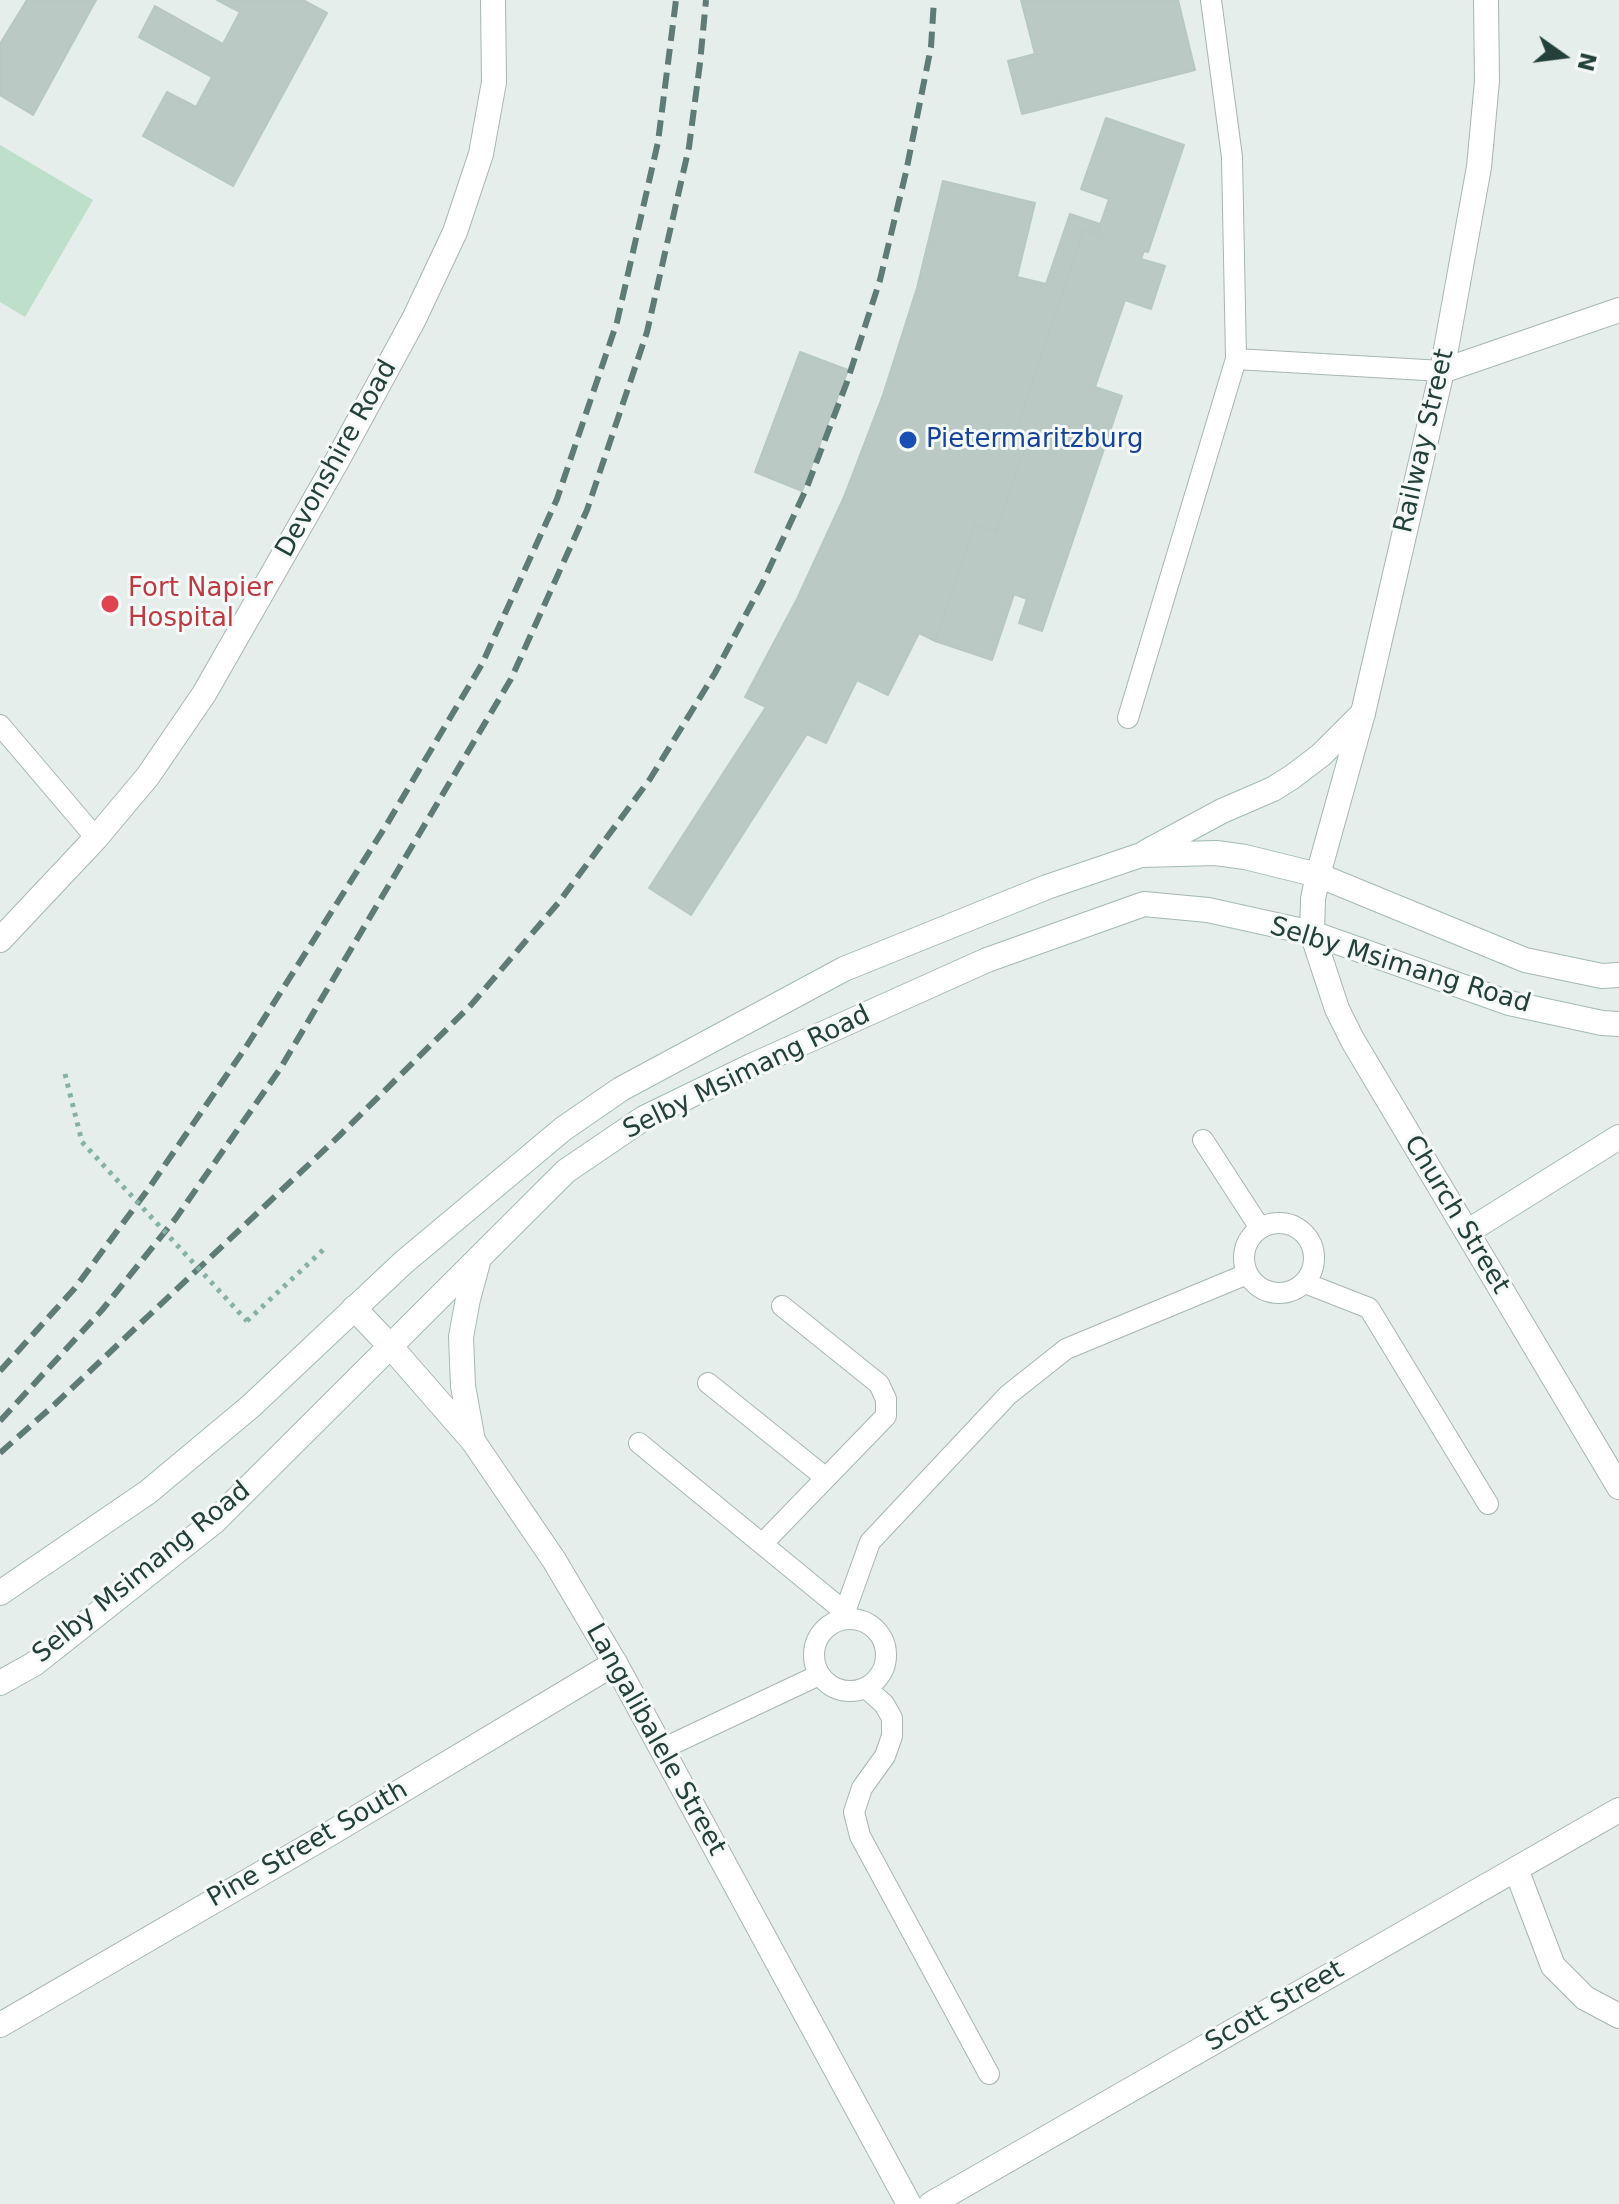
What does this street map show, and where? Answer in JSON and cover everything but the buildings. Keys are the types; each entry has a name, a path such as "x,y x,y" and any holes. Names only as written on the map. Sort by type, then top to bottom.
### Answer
{"street":[{"name":"Devonshire Road","path":"0,940 96,838 148,776 204,694 414,319 455,232 481,154 494,82 493,0"},
{"name":"Railway Street","path":"1312,933 1313,899 1318,875 1363,713 1442,371 1479,167 1487,81 1486,0"},
{"path":"1442,371 1619,310"},
{"path":"1141,855 1292,777 1321,755 1363,713"},
{"name":"Selby Msimang Road","path":"0,1593 148,1492 251,1406 404,1262 563,1129 621,1089 844,969 1047,887 1141,855 1216,853 1245,857 1318,875 1525,960 1602,976 1619,975"},
{"name":"Selby Msimang Road","path":"0,1683 34,1664 215,1521 566,1171 644,1118 751,1066 987,960 1144,904 1208,910 1312,933 1509,1003 1619,1024"},
{"name":"Church Street","path":"1312,933 1337,1009 1353,1041 1619,1487"},
{"path":"1467,1232 1619,1137"},
{"path":"473,1441 463,1386 461,1337 478,1259"},
{"name":"Langalibalele Street","path":"354,1308 473,1441 554,1560 615,1663 909,2204"},
{"name":"Pine Street South","path":"0,2025 331,1833 615,1663"},
{"name":"Scott Street","path":"931,2204 1619,1810"},
{"path":"1516,1869 1553,1966 1585,1998 1619,2016"}],"lane":[{"path":"1128,718 1236,359 1232,157 1211,0"},
{"path":"1236,359 1442,371"},
{"path":"0,725 96,838"},
{"path":"1203,1140 1260,1228"},
{"path":"1277,1223 1293,1226 1307,1236 1314,1251 1313,1268 1305,1283 1291,1292 1274,1293 1258,1287 1247,1274 1244,1257 1248,1241 1260,1228 1277,1223"},
{"path":"639,1443 763,1543 844,1616 875,1629 884,1643 886,1661 879,1677 866,1688 849,1692 832,1687 819,1675 813,1659 816,1641 827,1627 844,1616 870,1542 1008,1395 1066,1349 1247,1274"},
{"path":"1305,1283 1369,1308 1488,1504"},
{"path":"763,1543 886,1416 886,1399 879,1384 782,1306"},
{"path":"708,1383 826,1478"},
{"path":"662,1749 819,1675"},
{"path":"866,1688 884,1704 892,1718 892,1736 885,1756 862,1788 854,1812 860,1836 989,2074"}],"path":[{"path":"65,1074 82,1142 247,1321 323,1250"}],"green space":[{"path":"0,145 93,200 25,317 0,302"}],"railway":[{"path":"0,1371 75,1288 149,1188 246,1047 387,824 482,664 557,499 617,322 658,142 676,0"},
{"path":"0,1421 102,1310 176,1218 280,1069 511,679 587,510 647,332 689,147 706,0"},
{"path":"0,1453 339,1136 471,1005 559,902 650,779 715,673 762,584 807,487 847,382 880,280 906,172 931,47 934,0"}],"place":[{"name":"Pietermaritzburg","path":"908,440"},
{"name":"Fort Napier Hospital","path":"110,604"}]}
